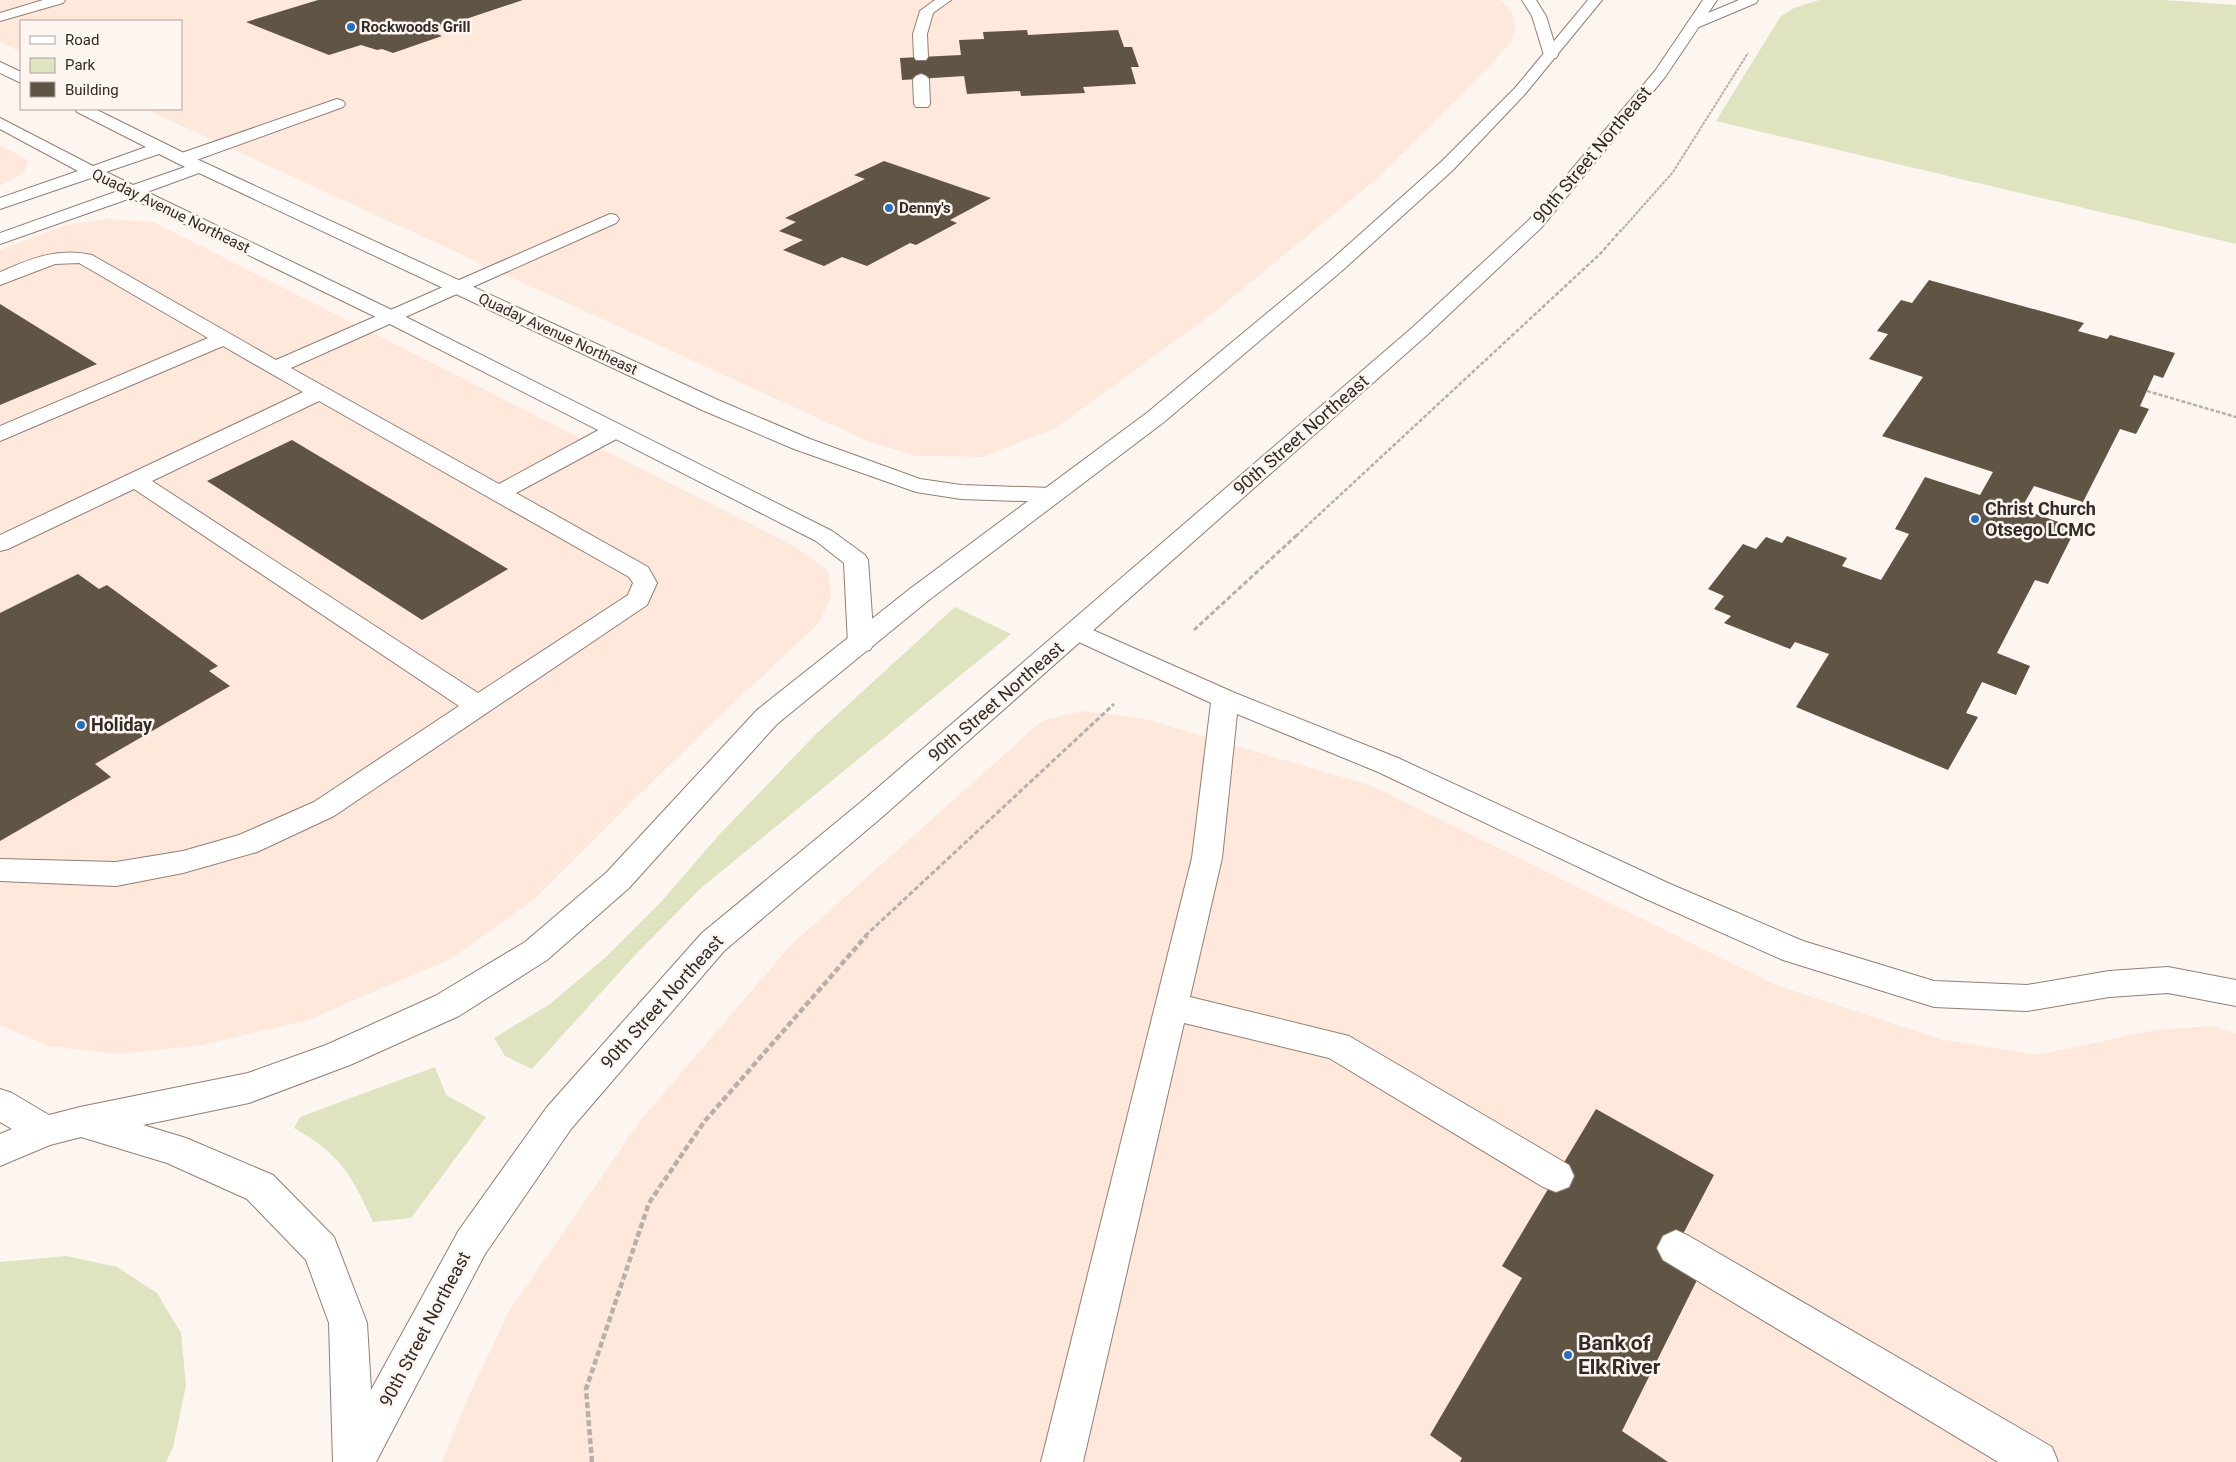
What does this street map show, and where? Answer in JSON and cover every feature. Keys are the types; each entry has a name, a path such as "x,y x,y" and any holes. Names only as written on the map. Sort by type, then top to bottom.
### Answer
{"main road":[{"path":"0,16 58,0"},
{"path":"921,57 920,34 927,11 944,0"},
{"path":"1529,0 1539,16 1551,55"},
{"path":"0,1150 63,1126 249,1088 338,1055 447,1006 536,951 618,880 767,717 861,644 920,594 1156,418 1337,264 1447,166 1520,91 1595,0"},
{"name":"90th Street Northeast","path":"354,1461 472,1242 559,1118 712,942 871,810 1420,331 1535,224 1660,74 1710,0"},
{"path":"1694,24 1751,0"},
{"path":"0,67 20,77"},
{"path":"921,79 922,104"},
{"path":"182,159 337,104"},
{"name":"Quaday Avenue Northeast","path":"85,110 182,159 710,405 802,444 916,485 961,492 1052,495"},
{"name":"Quaday Avenue Northeast","path":"0,123 92,172 389,316 824,536 856,560 861,644"},
{"path":"0,204 160,148"},
{"path":"0,239 202,167"},
{"path":"275,368 610,218"},
{"path":"0,279 53,259 75,256 85,259 497,494 639,572 645,583 638,599 324,810 247,844 183,862 116,874 0,870"},
{"path":"0,434 223,338"},
{"path":"0,544 319,393"},
{"path":"497,494 614,430"},
{"path":"135,480 478,706"},
{"path":"1077,630 1226,699 1388,765 1657,891 1794,952 1934,994 2027,998 2109,984 2168,980 2236,993"},
{"path":"1062,1462 1207,858 1226,699"},
{"path":"1171,1006 1337,1046 1556,1176"},
{"path":"0,1104 63,1126 173,1149 260,1187 321,1249 348,1323 354,1461"},
{"path":"1676,1248 2037,1462"}],"path":[{"path":"2147,391 2236,418"}],"shaded area":[{"path":"0,0 1500,0 1512,11 1515,27 1512,42 1447,110 1374,181 1213,313 1054,429 982,457 917,456 870,442 147,110 182,110 182,20 20,20 20,52 0,42"},
{"path":"0,145 29,161 24,172 0,186"},
{"path":"108,219 153,222 796,547 828,571 831,597 819,623 713,722 533,900 452,958 308,1020 202,1045 119,1054 49,1046 0,1025 0,250 67,225"},
{"path":"1082,711 1145,719 1372,786 1776,985 1943,1040 2037,1055 2156,1030 2213,1026 2236,1034 2236,1462 442,1462 470,1393 510,1310 640,1121 790,946 1042,721"}],"green space":[{"path":"1819,0 2163,0 2236,5 2236,244 1716,121 1781,16 1794,8"},
{"path":"955,607 1011,634 701,888 636,954 532,1069 505,1056 494,1038 550,1004 606,957 661,902 718,836 816,734"},
{"path":"435,1067 446,1095 486,1117 411,1218 373,1222 351,1178 343,1167 323,1147 294,1128 300,1117"},
{"path":"67,1256 117,1267 157,1293 181,1333 186,1386 173,1447 166,1462 0,1462 0,1262"}],"building":[{"name":"Rockwoods Grill","path":"318,0 523,0 430,31 442,36 393,53 361,45 329,55 246,22"},
{"path":"1027,30 1028,35 1118,30 1124,47 1132,47 1139,67 1131,67 1136,84 1083,87 1085,93 1021,96 1020,91 967,94 964,76 902,80 900,58 961,55 959,40 984,39 983,32"},
{"name":"Denny's","path":"884,161 991,198 950,220 957,223 916,245 910,243 867,266 842,257 824,266 783,250 803,240 779,231 796,222 785,218 865,179 854,175"},
{"name":"Christ Church Otsego LCMC","path":"1929,280 2084,323 2078,331 2107,339 2110,335 2175,353 2163,378 2154,375 2140,406 2149,409 2136,434 2120,429 2083,502 2034,486 2021,509 2076,528 2048,584 2035,580 1997,653 2030,666 2016,695 1982,682 1966,713 1978,717 1948,770 1796,707 1829,654 1795,642 1790,649 1724,623 1731,616 1714,609 1724,596 1708,589 1743,544 1756,549 1766,537 1782,543 1787,536 1847,558 1842,566 1881,580 1909,534 1895,529 1925,477 1980,495 1993,472 1882,436 1923,377 1869,359 1888,334 1877,331 1901,300 1912,303"},
{"path":"0,304 97,364 0,405"},
{"path":"292,440 508,569 422,620 207,481"},
{"name":"Holiday","path":"78,574 99,589 107,585 218,666 209,671 230,686 95,764 111,777 0,841 0,613"},
{"name":"Bank of Elk River","path":"1596,1109 1714,1175 1672,1255 1701,1272 1622,1431 1668,1462 1460,1462 1462,1458 1430,1435 1522,1278 1502,1266"}],"place":[{"name":"Rockwoods Grill","path":"351,27"},
{"name":"Denny's","path":"889,208"},
{"name":"Christ Church Otsego LCMC","path":"1975,519"},
{"name":"Holiday","path":"81,725"},
{"name":"Bank of Elk River","path":"1568,1355"}]}
